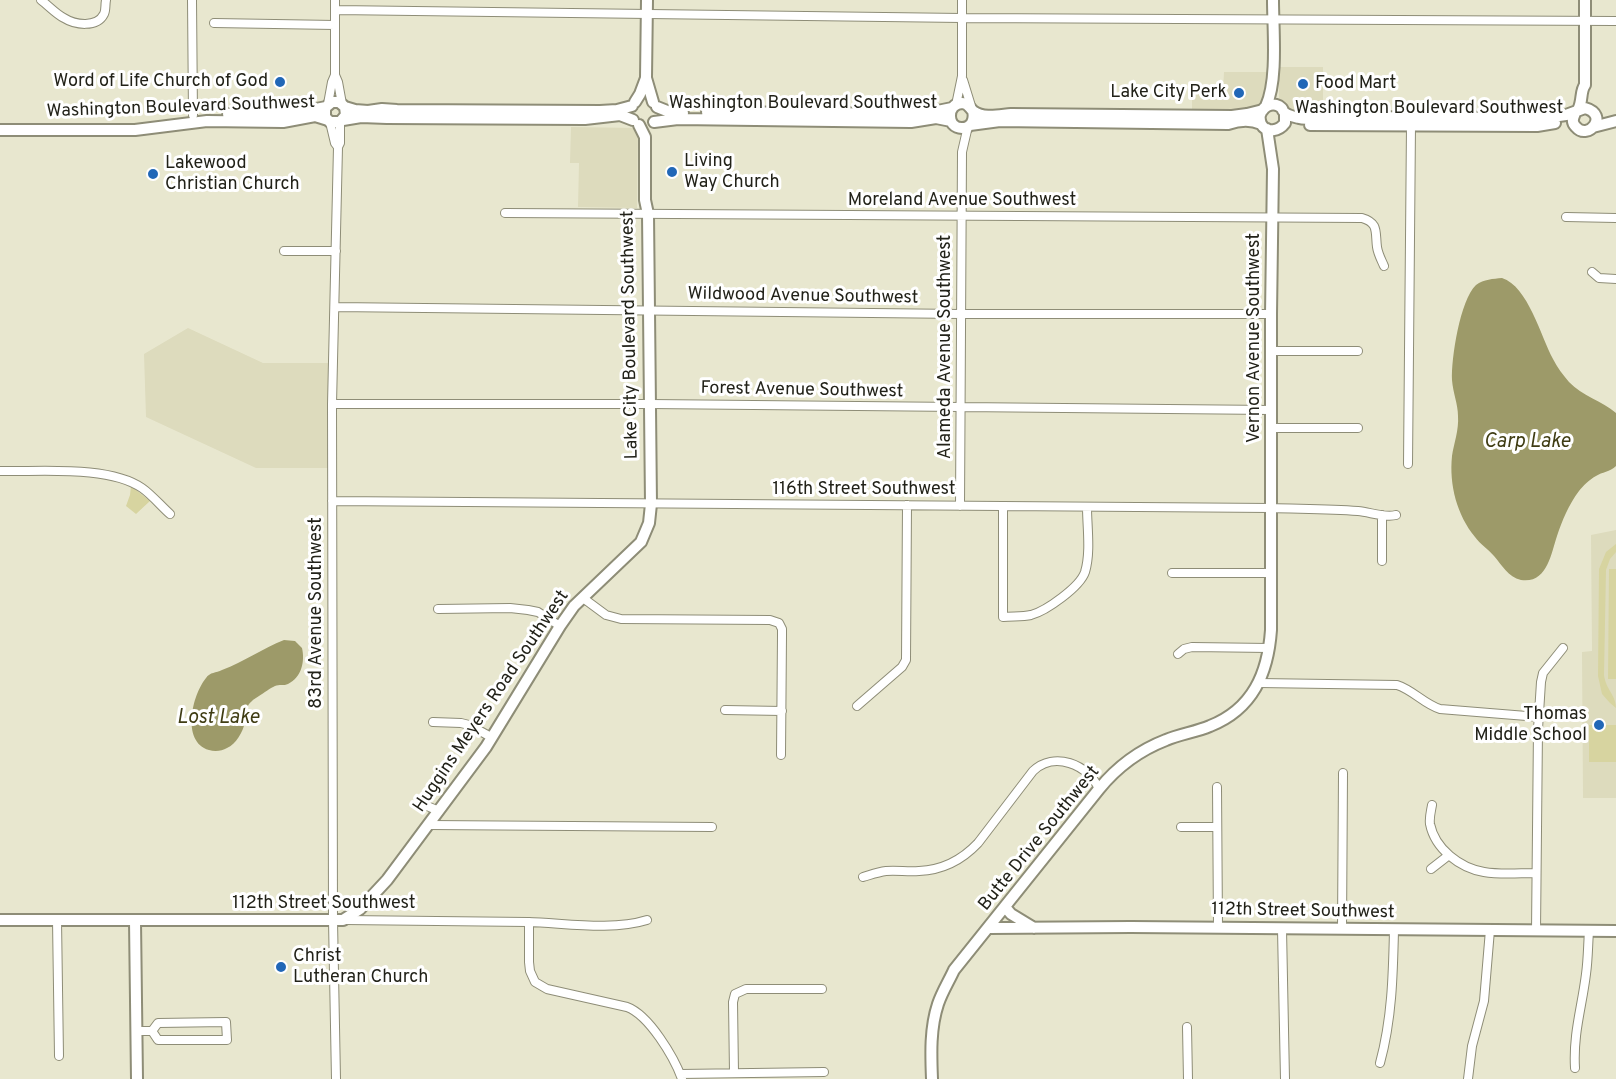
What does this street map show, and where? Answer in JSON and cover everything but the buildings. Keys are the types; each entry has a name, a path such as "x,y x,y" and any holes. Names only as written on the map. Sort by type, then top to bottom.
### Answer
{"street":[{"path":"41,0 66,19 81,24 101,19 105,12 105,0"},
{"path":"192,0 193,115"},
{"path":"335,0 335,75 324,114 335,121 346,112 339,82 335,75"},
{"path":"646,78 658,116 653,123 644,126 636,123 631,115 633,104 646,78 647,0"},
{"path":"962,0 962,76 950,116 953,124 963,128 999,121 1228,124 1244,120 1255,121 1271,130 1281,127 1286,119 1273,80 1272,0"},
{"path":"1585,0 1585,85 1582,100 1573,120 1575,126 1582,131 1616,120"},
{"path":"336,10 962,18 1616,21"},
{"path":"213,24 335,25"},
{"path":"962,76 974,118 969,125"},
{"path":"1264,127 1260,116 1273,80"},
{"path":"1585,85 1588,88 1596,120 1593,127"},
{"path":"327,105 335,102 355,110 368,111 382,109 600,111 617,110 642,99 655,104"},
{"path":"954,107 963,103 991,116 1011,114 1232,116 1247,114 1272,105 1282,110"},
{"name":"Washington Boulevard Southwest","path":"655,104 672,113 922,114 954,107"},
{"name":"Washington Boulevard Southwest","path":"0,123 130,123 193,115 290,114 327,105"},
{"path":"1576,111 1585,108 1616,120"},
{"name":"Washington Boulevard Southwest","path":"1282,110 1292,117 1304,119 1322,117 1545,118 1576,111"},
{"name":"Washington Boulevard Southwest","path":"0,130 135,130 207,121 283,122 315,116 335,121 361,117 585,118 620,115 636,123"},
{"name":"Washington Boulevard Southwest","path":"653,123 678,119 911,122 936,118 953,124"},
{"name":"83rd Avenue Southwest","path":"335,121 338,147 332,501 338,920 336,1079"},
{"name":"Washington Boulevard Southwest","path":"1281,127 1295,124 1537,126 1562,122 1575,126"},
{"name":"Lake City Boulevard Southwest","path":"636,123 645,137"},
{"name":"Lake City Boulevard Southwest","path":"646,531 651,504 645,137 653,123"},
{"name":"Alameda Avenue Southwest","path":"953,124 962,152"},
{"name":"Alameda Avenue Southwest","path":"960,506 962,152 969,125"},
{"path":"1408,464 1411,125"},
{"name":"Vernon Avenue Southwest","path":"1264,127 1273,169 1271,508"},
{"name":"Vernon Avenue Southwest","path":"1273,169 1276,161 1276,143 1281,127"},
{"name":"Moreland Avenue Southwest","path":"505,213 1362,218 1370,220 1374,225 1377,248 1384,266"},
{"path":"1566,217 1616,218"},
{"path":"284,251 336,252"},
{"path":"1592,272 1599,278 1616,279"},
{"name":"Wildwood Avenue Southwest","path":"335,307 961,314 1271,314"},
{"path":"1271,351 1358,351"},
{"name":"Forest Avenue Southwest","path":"332,404 650,404 1271,410"},
{"path":"1271,428 1358,428"},
{"path":"0,471 88,472 114,476 142,488 170,514"},
{"name":"116th Street Southwest","path":"332,501 1271,508 1396,515"},
{"path":"857,706 894,675 906,660 907,505"},
{"path":"1004,506 1003,616 1037,613 1070,591 1082,579 1088,553 1087,507"},
{"name":"Butte Drive Southwest","path":"932,1079 933,1022 941,996 954,970 1099,789 1116,771 1143,751 1167,739 1210,726 1230,715 1238,709 1259,683 1269,648 1271,508"},
{"path":"1382,515 1382,561"},
{"name":"Huggins Meyers Road Southwest","path":"338,920 353,915 387,880 486,747 573,606 626,558 641,542 646,531"},
{"path":"1172,573 1271,573"},
{"path":"583,598 606,615 621,619 770,620 779,623 783,635 781,755"},
{"path":"438,609 528,610 538,612 560,626"},
{"path":"1178,654 1192,647 1269,648"},
{"path":"1536,931 1541,682 1543,673 1563,648"},
{"path":"1259,683 1397,685 1440,709 1539,717"},
{"path":"725,711 782,711"},
{"path":"433,722 469,725 491,737"},
{"path":"863,877 885,871 931,870 958,861 978,843 1033,771 1043,764 1056,761 1078,765 1089,773 1099,789"},
{"path":"1342,929 1343,774"},
{"path":"1217,788 1218,928"},
{"path":"420,803 438,811"},
{"path":"1432,805 1430,824 1434,834 1442,848 1463,865 1484,872 1536,873"},
{"path":"429,825 712,826"},
{"path":"1181,827 1216,827"},
{"path":"1431,869 1449,855"},
{"path":"1005,907 1011,914 1034,928"},
{"name":"112th Street Southwest","path":"0,920 338,920 529,922 610,926 634,924 647,920"},
{"path":"57,920 59,1056"},
{"path":"135,921 137,1079"},
{"path":"529,922 529,962 535,982 547,990 627,1006 637,1012 650,1025 670,1055 681,1077 734,1073 824,1072"},
{"name":"112th Street Southwest","path":"989,928 1616,931"},
{"path":"1282,929 1285,1079"},
{"path":"1380,1063 1391,1001 1394,930"},
{"path":"1468,1079 1472,1046 1484,1001 1490,930"},
{"path":"1575,1068 1576,1028 1586,975 1588,931"},
{"path":"734,1073 733,997 737,992 746,989 822,989"},
{"path":"226,1022 227,1040 158,1040 152,1031 158,1023 226,1022"},
{"path":"1187,1027 1188,1079"},
{"path":"137,1031 152,1031"}],"shaded area":[{"path":"1279,67 1323,67 1323,112 1279,112"},
{"path":"1224,72 1266,72 1265,107 1257,112 1192,113 1192,90 1223,90"},
{"path":"571,127 638,128 637,208 578,207 579,163 570,163"},
{"path":"188,328 263,363 330,363 330,468 256,468 146,417 144,354"},
{"path":"131,486 150,501 136,514 126,506"},
{"name":"Thomas Middle School","path":"1616,530 1616,798 1583,798 1582,652 1592,651 1591,535"},
{"path":"1616,544 1616,552 1610,559 1606,570 1604,675 1616,708 1602,694 1598,676 1599,569 1606,552"},
{"path":"1609,569 1616,569 1616,679 1608,679"},
{"path":"1589,725 1616,725 1616,762 1589,762"}],"water":[{"name":"Carp Lake","path":"1502,278 1511,283 1526,301 1553,359 1569,382 1616,413 1616,466 1594,477 1579,491 1564,519 1550,559 1542,573 1530,580 1521,580 1509,573 1479,542 1463,519 1453,489 1451,467 1458,421 1452,371 1461,316 1465,303 1476,285 1485,280"},
{"name":"Lost Lake","path":"284,640 295,641 302,648 303,663 297,677 288,684 273,687 252,701 246,712 241,734 230,746 216,751 200,745 192,728 192,717 193,706 206,678"}],"place":[{"name":"Word of Life Church of God","path":"280,82"},
{"name":"Food Mart","path":"1303,84"},
{"name":"Lake City Perk","path":"1239,93"},
{"name":"Living Way Church","path":"672,172"},
{"name":"Lakewood Christian Church","path":"153,174"},
{"name":"Thomas Middle School","path":"1599,725"},
{"name":"Christ Lutheran Church","path":"281,967"}]}
